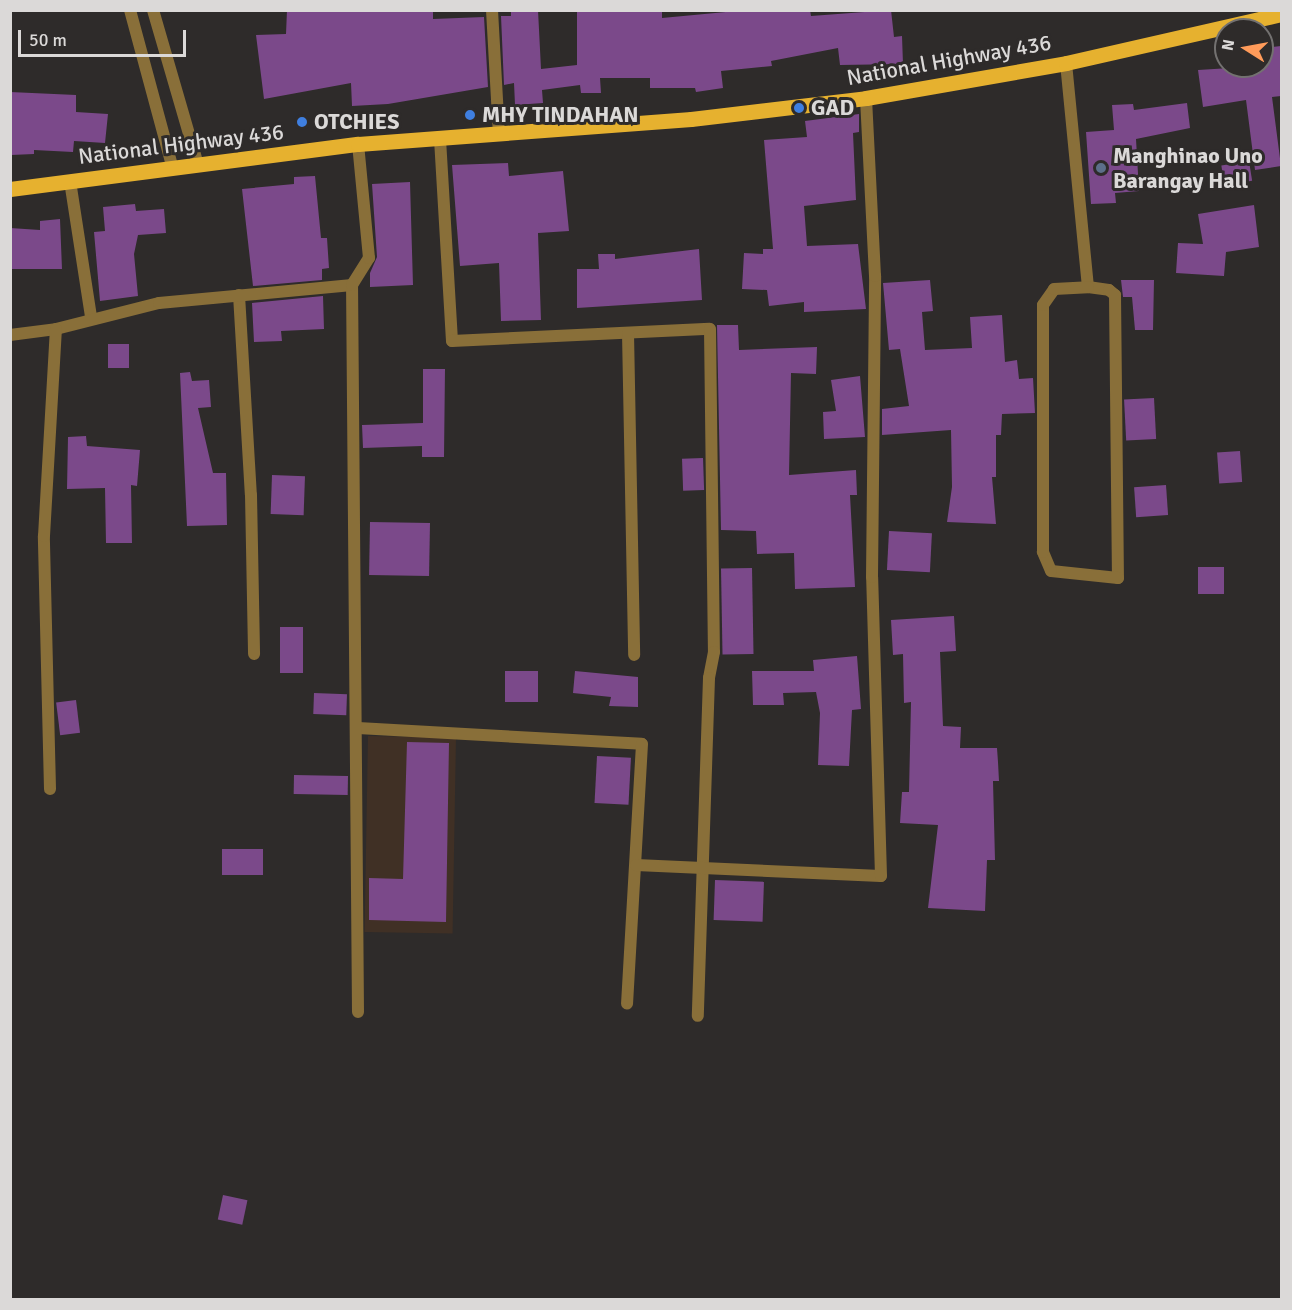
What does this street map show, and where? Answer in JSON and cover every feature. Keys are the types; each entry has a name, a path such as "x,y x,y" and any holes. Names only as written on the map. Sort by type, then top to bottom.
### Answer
{"main road":[{"name":"National Highway 436","path":"10,189 358,144 691,119 866,98 1066,63 1281,14"}],"street":[{"path":"130,10 172,169"},
{"path":"153,10 198,165"},
{"path":"492,10 499,134"},
{"path":"1066,63 1088,287"},
{"path":"636,865 881,876 872,577 875,276 866,98"},
{"path":"440,139 452,341 710,329 714,651 709,678 706,868 698,1016"},
{"path":"358,144 369,258 352,285 358,728 358,1012"},
{"path":"70,181 91,316"},
{"path":"10,335 56,329 91,316 239,295 352,285"},
{"path":"1088,287 1109,290 1115,295 1118,578 1051,571 1044,552 1042,305 1054,289 1088,287"},
{"path":"239,295 251,495 254,654"},
{"path":"50,789 44,536 56,329"},
{"path":"627,333 634,655"},
{"path":"358,728 642,744 627,1004"}],"shaded area":[{"path":"368,736 456,738 453,934 365,932"}],"building":[{"path":"287,10 433,10 433,19 484,17 488,87 388,104 352,106 351,83 264,99 256,35 286,34"},
{"path":"511,10 538,10 541,69 577,65 577,10 662,10 662,18 747,10 810,10 811,16 891,10 894,37 902,36 903,64 840,65 838,48 771,61 772,66 721,71 723,88 696,92 695,88 650,88 650,78 600,78 601,93 581,93 580,85 542,90 543,103 515,105 514,83 504,85 501,16 511,16"},
{"path":"1281,46 1281,96 1272,97 1281,166 1255,170 1246,100 1203,107 1198,70 1214,69 1214,78 1274,78 1274,47"},
{"path":"10,92 76,95 76,112 108,114 105,143 74,141 73,152 34,150 34,154 11,155"},
{"path":"1187,103 1190,128 1136,139 1139,191 1115,193 1116,203 1091,204 1086,132 1114,130 1112,105 1133,104 1134,110"},
{"path":"859,114 859,132 853,133 856,200 804,206 807,246 858,244 866,309 804,312 804,302 769,306 767,290 742,289 744,253 763,254 763,249 773,249 764,140 807,137 805,121"},
{"path":"1249,161 1252,181 1224,185 1221,165"},
{"path":"508,163 509,176 563,171 569,231 538,233 541,320 501,321 499,263 460,266 452,165"},
{"path":"315,176 321,238 327,238 329,268 322,269 322,280 253,286 242,189 294,184 294,177"},
{"path":"410,182 413,285 370,287 370,273 377,257 372,184"},
{"path":"135,204 136,211 164,209 166,233 138,235 134,254 138,296 100,301 94,232 105,231 103,207"},
{"path":"1254,205 1259,247 1226,252 1224,276 1176,273 1178,243 1203,244 1198,214"},
{"path":"60,219 62,269 10,269 10,228 40,230 40,221"},
{"path":"699,249 702,300 577,308 577,269 599,269 598,254 615,254 615,259"},
{"path":"930,280 933,311 922,312 925,350 972,348 970,317 1002,315 1005,362 1017,360 1019,379 1033,378 1035,413 1002,414 1001,435 996,435 996,477 992,477 996,524 947,522 952,487 951,430 882,435 882,409 909,406 900,349 889,350 883,283"},
{"path":"1121,280 1154,280 1153,330 1135,330 1132,297 1123,297"},
{"path":"323,296 324,329 281,331 282,341 254,342 252,303"},
{"path":"717,325 738,325 739,350 817,347 816,374 791,373 789,475 856,470 857,495 850,495 855,587 795,589 794,553 757,554 756,531 721,530"},
{"path":"108,344 129,344 129,368 108,368"},
{"path":"423,369 445,369 444,457 422,457 422,446 363,448 362,425 423,423"},
{"path":"190,372 192,381 209,380 211,407 198,408 213,473 226,473 227,525 187,526 180,373"},
{"path":"860,376 865,437 824,439 823,412 836,411 831,380"},
{"path":"1154,398 1156,439 1126,441 1124,400"},
{"path":"86,436 87,446 140,450 137,486 131,485 132,543 106,543 105,488 67,489 68,437"},
{"path":"1240,451 1242,482 1219,484 1217,453"},
{"path":"703,458 704,490 683,491 682,459"},
{"path":"272,475 305,476 304,515 271,514"},
{"path":"1166,485 1168,515 1136,517 1134,487"},
{"path":"370,522 430,523 429,576 369,575"},
{"path":"889,531 932,533 930,572 887,570"},
{"path":"1198,567 1224,567 1224,594 1198,594"},
{"path":"752,568 754,654 723,655 721,569"},
{"path":"954,616 956,651 940,652 943,726 961,727 960,748 997,748 999,781 993,781 995,860 987,860 985,911 928,908 938,825 900,823 902,792 909,792 911,702 904,703 903,654 893,655 891,620"},
{"path":"280,627 303,627 303,673 280,673"},
{"path":"857,656 861,709 852,710 849,766 818,765 820,713 816,692 783,693 784,705 753,705 752,671 814,671 813,660"},
{"path":"505,671 538,671 538,702 505,702"},
{"path":"575,671 638,677 638,707 609,706 611,697 573,693"},
{"path":"314,693 347,694 346,715 313,714"},
{"path":"76,700 80,733 60,735 56,702"},
{"path":"407,742 449,743 446,922 369,920 369,878 403,879"},
{"path":"597,756 631,758 628,805 595,803"},
{"path":"294,775 348,776 348,795 294,794"},
{"path":"222,849 263,849 263,875 222,875"},
{"path":"715,880 764,882 763,922 714,920"},
{"path":"223,1195 247,1200 242,1225 218,1219"}],"place":[{"name":"GAD","path":"799,108"},
{"name":"MHY TINDAHAN","path":"470,115"},
{"name":"OTCHIES","path":"302,122"},
{"name":"Manghinao Uno Barangay Hall","path":"1101,168"}]}
